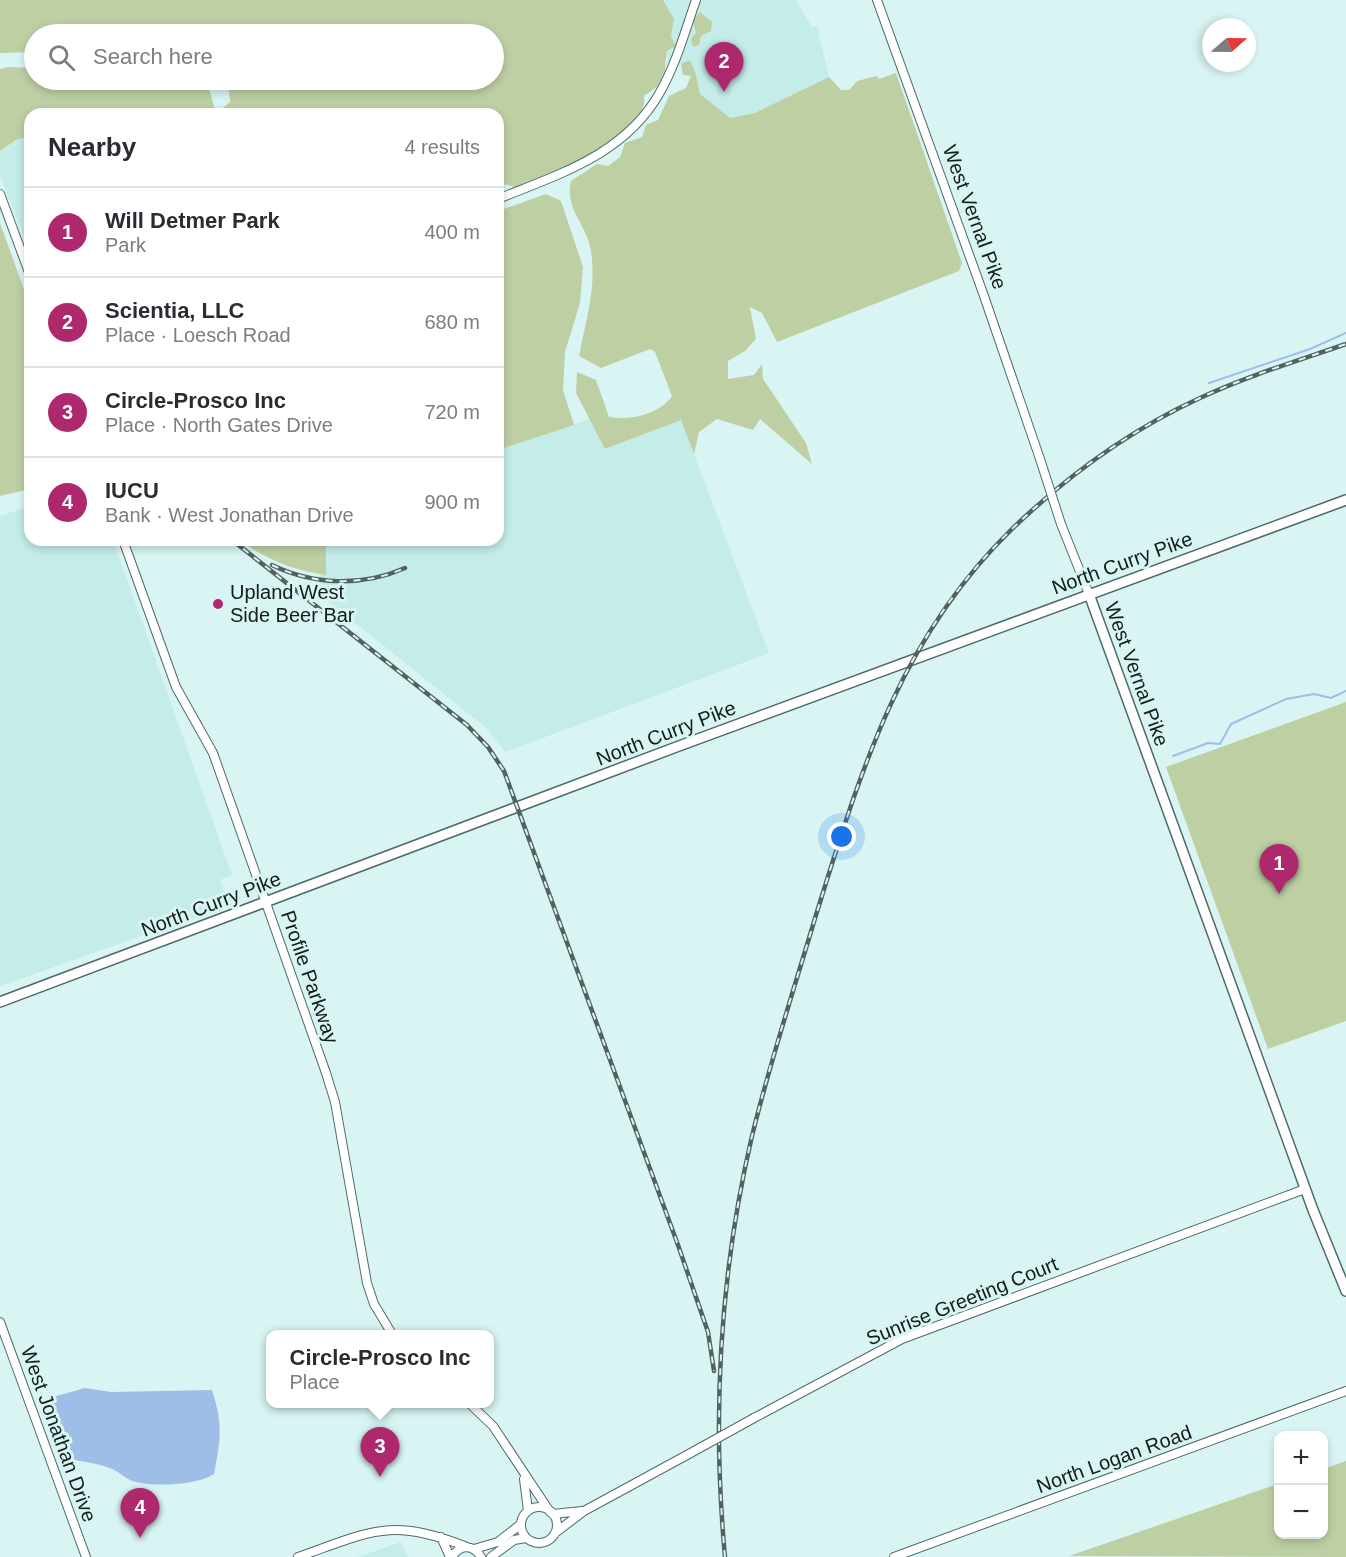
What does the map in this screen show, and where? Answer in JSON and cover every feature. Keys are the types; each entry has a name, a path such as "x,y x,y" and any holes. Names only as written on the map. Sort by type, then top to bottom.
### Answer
{"main road":[{"name":"North Curry Pike","path":"0,1002 1346,500"},
{"name":"West Vernal Pike","path":"1089,594 1305,1189 1346,1291"}],"street":[{"path":"504,196 589,161 631,131 660,92 696,0"},
{"name":"West Vernal Pike","path":"878,0 984,296 1061,524 1089,594"},
{"path":"0,194 24,259"},
{"name":"Profile Parkway","path":"125,546 176,687 213,753 329,1082 367,1283 374,1304 389,1330"},
{"name":"Sunrise Greeting Court","path":"555,1533 584,1511 902,1339 1305,1189"},
{"name":"West Jonathan Drive","path":"0,1322 86,1557"},
{"name":"North Logan Road","path":"894,1557 1346,1391"},
{"path":"474,1408 493,1426 556,1522 555,1533 542,1543 526,1538 514,1540 491,1557"},
{"path":"441,1536 451,1557 459,1549 498,1542 521,1524 528,1511 523,1474"},
{"path":"528,1511 539,1508 551,1513"},
{"name":"Sunrise Greeting Court","path":"551,1513 584,1511"},
{"path":"521,1524 526,1538"},
{"path":"298,1557 386,1528 406,1529 441,1536 471,1548 482,1557"}],"shaded area":[{"path":"663,0 796,0 812,27 817,26 829,77 755,113 730,118 700,94 696,74 681,64 668,70 667,51 676,46 671,36 673,19"},
{"path":"24,138 24,238 0,176 0,151"},
{"path":"590,419 606,449 681,420 769,653 505,752 485,727 313,589 327,559 322,546 504,546 504,448"},
{"path":"24,508 24,546 115,546 232,875 220,880 229,905 0,986 0,516"},
{"path":"401,1542 408,1557 358,1557"}],"green space":[{"path":"0,0 663,0 674,19 671,36 676,46 667,51 664,77 659,85 644,96 642,110 632,125 598,152 525,191 504,185 504,108 223,108 230,102 228,90 504,90 504,24 24,24 24,52 0,53"},
{"path":"700,12 712,22 711,31 701,36 699,45 693,47 691,39 696,33 693,20"},
{"path":"690,60 696,74 700,94 730,118 755,113 829,77 841,90 849,90 857,81 877,76 879,79 896,73 962,263 959,271 777,342 762,313 750,307 756,339 745,351 728,361 728,379 754,375 762,364 763,379 806,443 812,464 760,419 753,430 717,419 699,432 694,454 681,420 605,449 576,393 577,372 596,380 609,417 617,418 635,417 652,412 672,396 655,352 650,349 601,368 579,356 593,274 590,246 573,207 570,191 571,181 597,164 608,166 620,157 625,143 642,137 646,125 658,120 669,96 686,88 691,76 683,75 681,64"},
{"path":"24,68 24,90 210,90 214,108 24,108 24,138 16,140 0,151 0,69"},
{"path":"546,194 561,201 583,267 580,303 565,352 563,390 574,425 504,448 504,209"},
{"path":"0,223 24,289 24,490 0,496"},
{"path":"249,546 326,546 326,575 280,563"},
{"path":"1346,702 1346,1021 1268,1049 1166,767"},
{"path":"1346,1461 1346,1557 1069,1556 1274,1485 1274,1539 1328,1539 1328,1468"}],"water":[{"path":"85,1388 111,1392 212,1390 220,1432 214,1474 187,1483 144,1484 130,1480 106,1467 70,1459 52,1405 53,1397"}],"waterway":[{"path":"1209,383 1310,349 1346,333"},
{"path":"1173,756 1208,743 1220,744 1231,724 1286,699 1314,694 1331,698 1346,691"}],"railway":[{"path":"725,1557 721,1504 719,1398 726,1292 741,1188 766,1081 850,809 888,709 912,662 940,615 973,571 1033,509 1100,456 1149,425 1200,398 1254,376 1346,344"},
{"path":"240,546 467,725 488,747 504,771 678,1245 708,1332 714,1371"},
{"path":"272,565 304,577 338,581 372,578 405,568"}],"place":[{"name":"Scientia, LLC","path":"724,92"},
{"name":"Upland West Side Beer Bar","path":"218,604"},
{"name":"Will Detmer Park","path":"1279,894"},
{"name":"Circle-Prosco Inc","path":"380,1477"},
{"name":"IUCU","path":"140,1538"}]}
